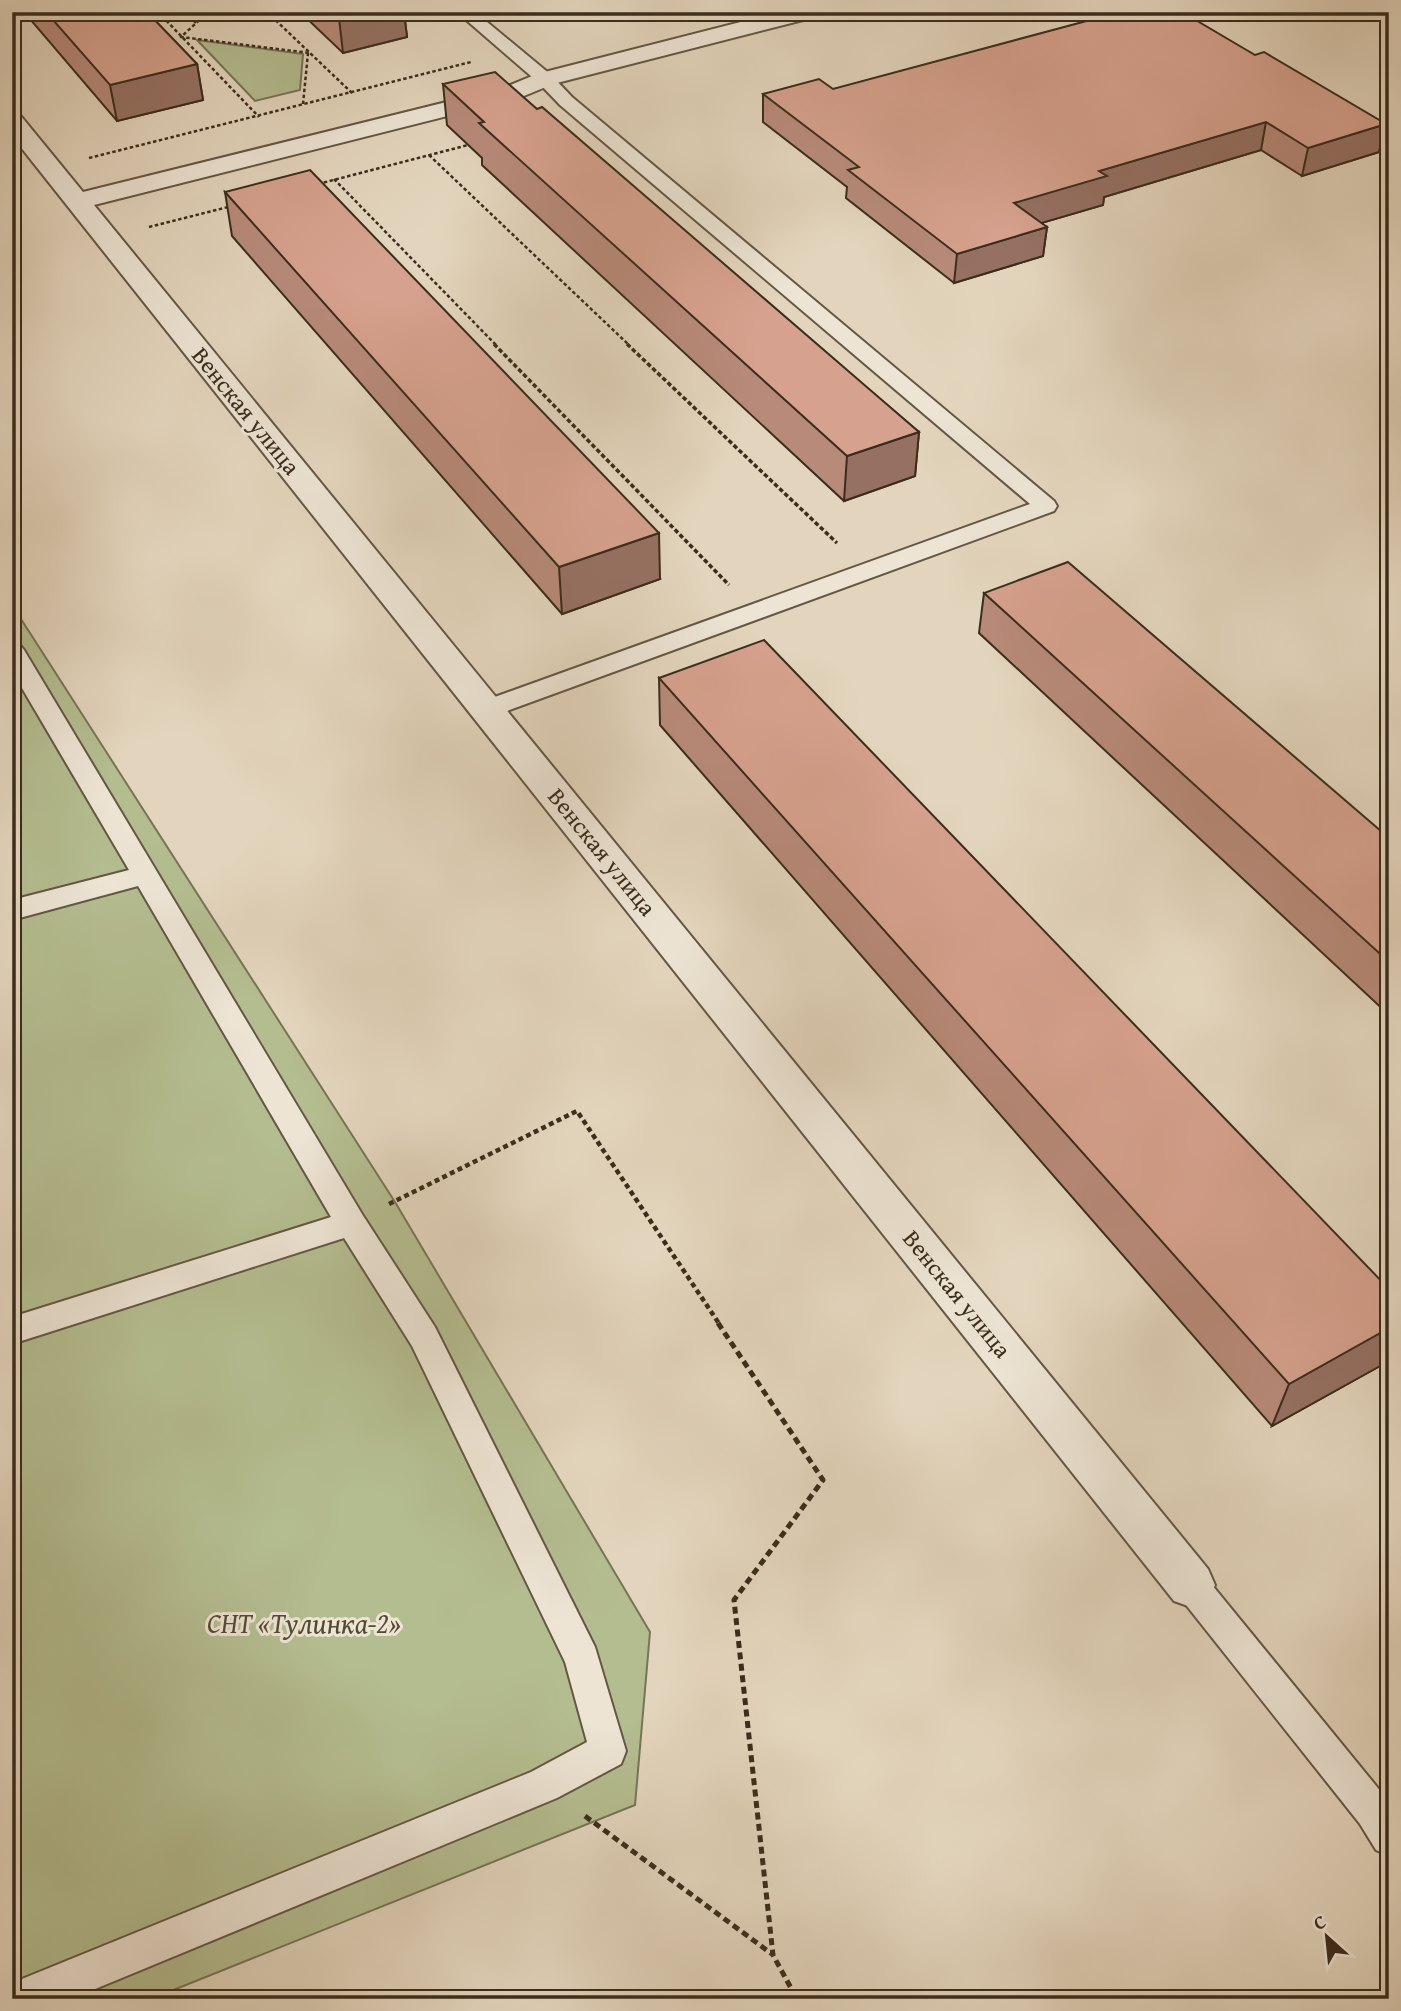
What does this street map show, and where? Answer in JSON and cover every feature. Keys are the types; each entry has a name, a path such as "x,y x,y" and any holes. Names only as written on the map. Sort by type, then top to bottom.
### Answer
{"street":[{"path":"78,201 511,93 545,79 807,12"},
{"name":"Венская улица","path":"12,120 1191,1585"}],"lane":[{"path":"466,12 545,79 566,101 1046,506 487,709"},
{"path":"12,649 351,1223 424,1338 582,1659 608,1751 544,1785 22,1999"},
{"path":"12,910 146,875"},
{"path":"12,1331 351,1223"},
{"path":"1191,1585 1383,1815"}],"path":[{"path":"158,12 289,149"},
{"path":"185,12 196,23"},
{"path":"181,37 210,12 276,21"},
{"path":"267,12 385,125"},
{"path":"181,37 309,53"},
{"path":"51,168 513,52"},
{"path":"303,104 309,53"},
{"path":"308,186 482,142"},
{"path":"429,155 866,571"},
{"path":"334,179 754,612"},
{"path":"107,238 243,203"},
{"path":"351,1223 577,1111 823,1480 734,1600 773,1955 797,1999"},
{"path":"544,1785 773,1955"}],"green space":[{"path":"197,40 303,54 300,90 255,101"},
{"name":"СНТ «Тулинка-2»","path":"12,605 395,1202 650,1632 635,1805 151,1999 12,1999"}],"building":[{"path":"46,12 147,12 197,64 110,85"},
{"path":"333,12 361,12 339,18"},
{"path":"1120,12 1182,12 1255,55 1264,52 1386,124 1308,148 1266,122 1099,171 1107,176 1014,203 1047,227 957,254 848,170 859,167 763,94 819,79 833,89"},
{"path":"495,72 537,109 542,107 919,432 847,456 479,123 484,122 443,84"},
{"path":"310,170 659,533 559,567 225,192"},
{"path":"1068,562 1389,838 1389,962 984,593"},
{"path":"764,640 1389,1289 1389,1328 1289,1384 659,678"}]}
